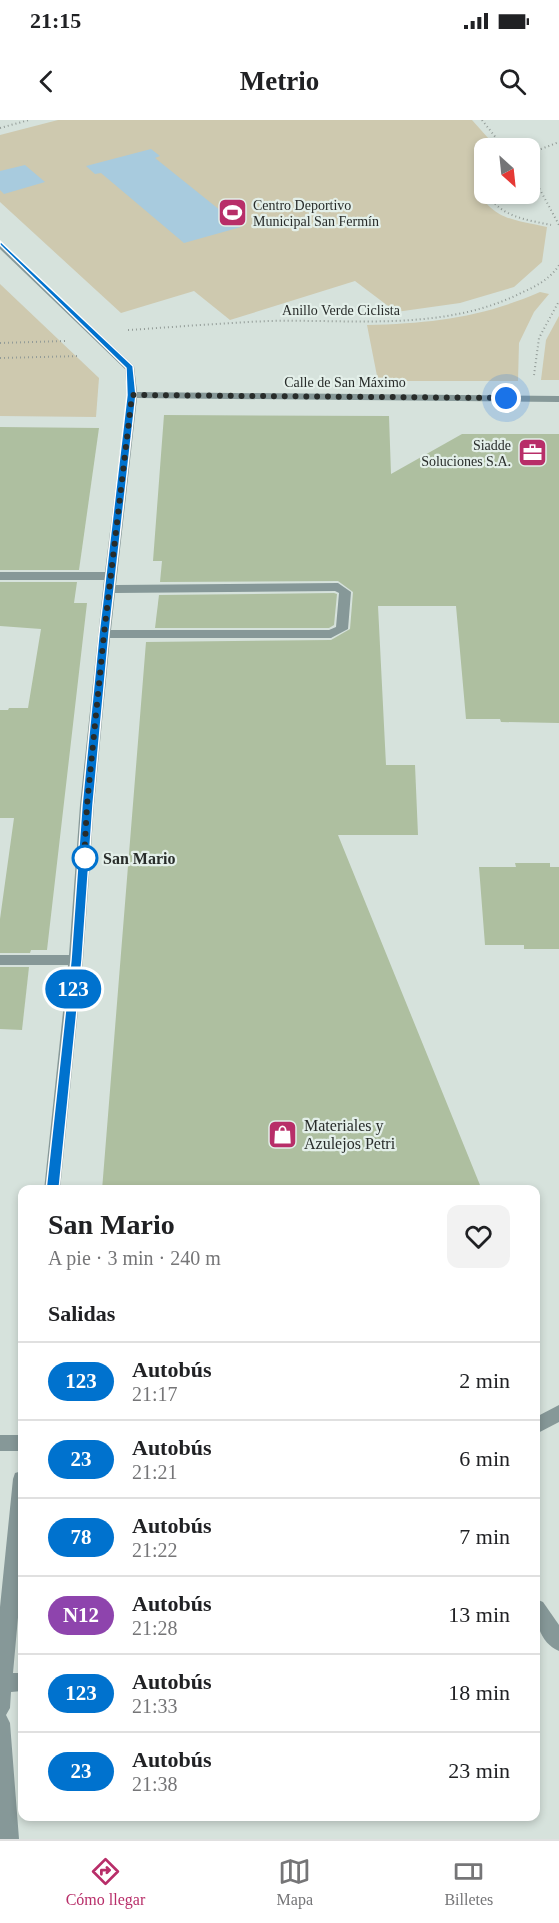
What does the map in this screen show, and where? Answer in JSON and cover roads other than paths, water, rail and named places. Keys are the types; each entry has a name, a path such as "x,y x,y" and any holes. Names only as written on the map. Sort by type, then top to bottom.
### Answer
{"street":[{"path":"0,244 130,368 132,395 109,583 87,805 76,960 53,1185"},
{"name":"Calle de San Máximo","path":"132,395 559,399"},
{"path":"0,576 109,583 338,587 345,592 342,629 331,634 104,634"},
{"path":"0,960 76,960"},
{"path":"540,1424 559,1413"},
{"path":"0,1443 18,1443"},
{"path":"0,1708 6,1585 18,1506"},
{"path":"540,1614 559,1642"},
{"path":"2,1683 18,1682"},
{"path":"0,1723 6,1832"}],"water":[{"path":"151,149 160,156 155,158 241,227 184,243 101,173 95,174 86,166"},
{"path":"25,165 45,182 4,194 0,190 0,171"}],"place":[{"name":"Centro Deportivo Municipal San Fermín","path":"232,213"},
{"name":"Siadde Soluciones S.A.","path":"532,453"},
{"name":"San Mario","path":"85,858"},
{"name":"Materiales y Azulejos Petri","path":"283,1134"}]}
